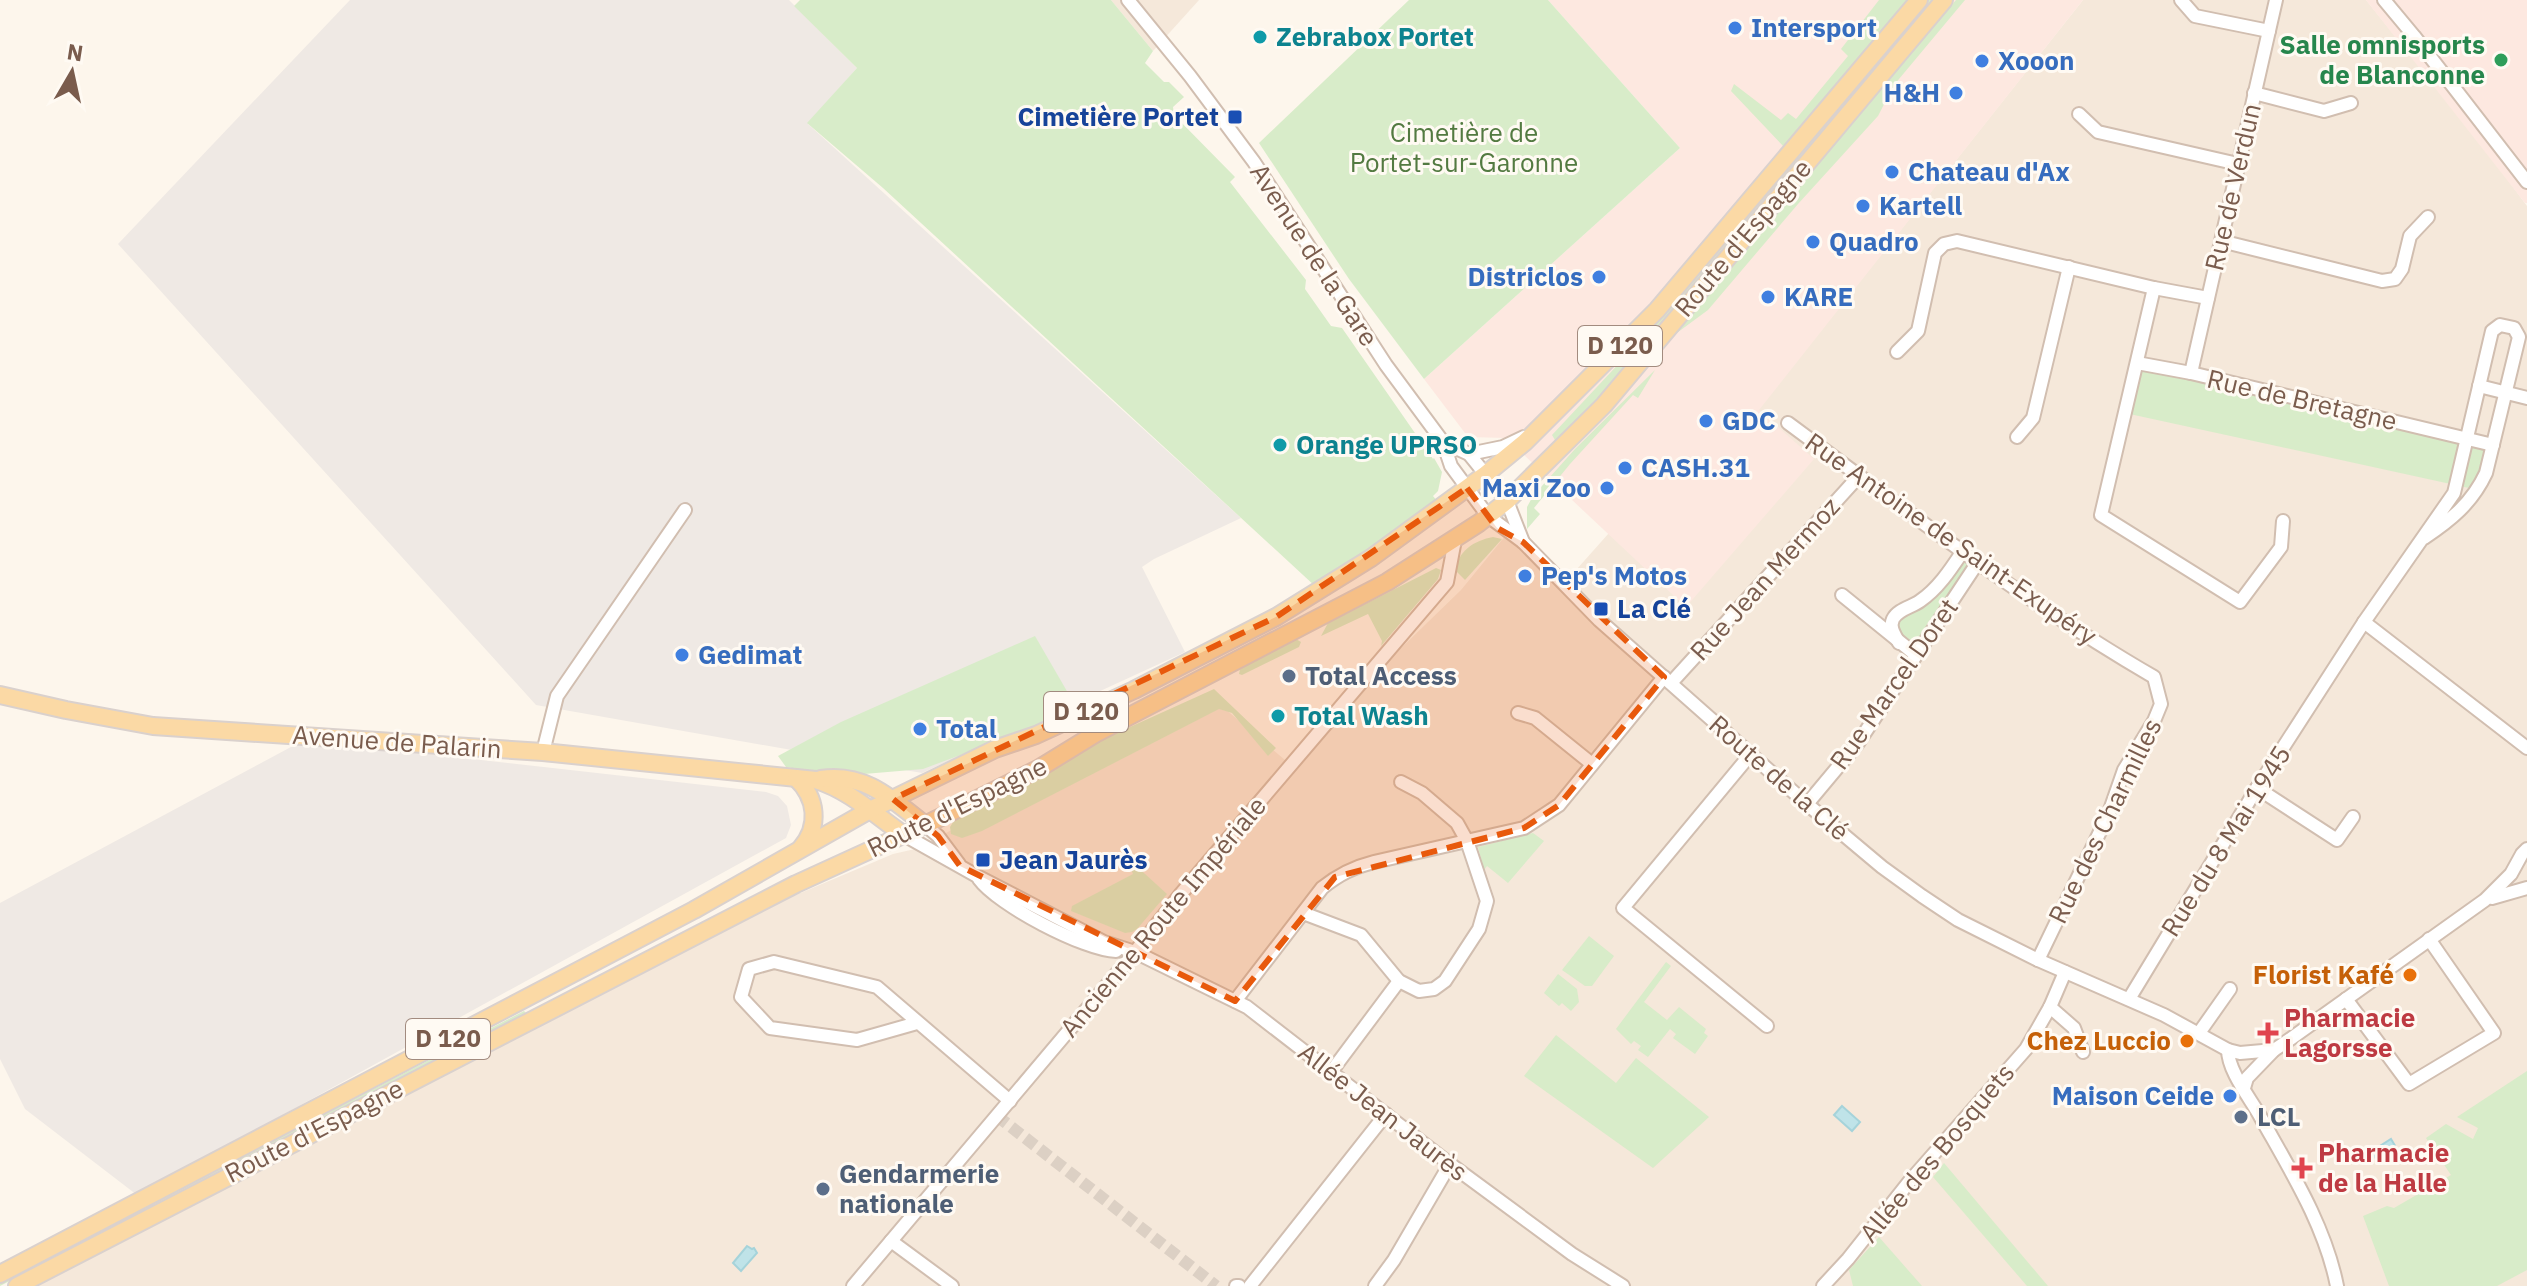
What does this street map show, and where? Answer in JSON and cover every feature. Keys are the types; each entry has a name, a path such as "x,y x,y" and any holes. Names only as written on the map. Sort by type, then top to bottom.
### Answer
{"main road":[{"name":"Route d'Espagne","path":"0,1274 694,910 868,811 995,749 1036,735 1134,690 1276,617 1371,558 1486,474 1534,433 1657,310 1919,0"},
{"name":"Route d'Espagne","path":"17,1286 782,891 1038,769 1095,734 1387,582 1455,540 1507,501 1604,405 1944,0"},
{"name":"Avenue de Palarin","path":"0,695 153,726 543,752 816,780 835,777 859,781 883,791 925,825"},
{"path":"792,855 806,842 814,815 807,791 796,778"},
{"name":"Avenue de Palarin","path":"816,780 848,794 904,835"}],"street":[{"name":"Avenue de la Gare","path":"1128,0 1254,162 1386,365 1443,442 1469,454 1507,501"},
{"path":"2181,0 2195,16 2269,31"},
{"name":"Rue de Verdun","path":"2191,373 2276,0"},
{"path":"2386,0 2527,182"},
{"path":"2254,93 2324,111 2351,103"},
{"path":"2079,114 2098,132 2238,164"},
{"path":"2221,241 2382,281 2395,279 2402,269 2410,236 2428,217"},
{"path":"1897,352 1918,331 1935,253 1944,244 1957,241 2208,298"},
{"path":"2017,437 2033,418 2069,267"},
{"path":"2154,288 2101,515 2240,602 2281,547 2283,521"},
{"path":"2424,538 2463,509 2478,490 2486,473 2519,337 2514,328 2500,325 2492,331 2467,439"},
{"name":"Rue de Bretagne","path":"2137,363 2493,445"},
{"path":"2479,386 2527,398"},
{"name":"Rue Antoine de Saint-Exupéry","path":"1788,423 1978,562 2116,654"},
{"name":"Route d'Espagne","path":"1469,454 1503,447 1534,433"},
{"name":"Rue du 8 Mai 1945","path":"2129,999 2257,788 2364,622 2454,493 2467,439"},
{"path":"1443,442 1451,466 1484,519"},
{"name":"Rue Jean Mermoz","path":"1235,1001 1322,888 1335,877 1353,868 1524,828 1559,805 1667,680 1859,476"},
{"name":"Route de la Clé","path":"1507,501 1523,542"},
{"path":"543,752 557,696 685,510"},
{"name":"Route de la Clé","path":"1484,519 1523,542 1570,592 1750,755 1882,867 1922,896 1958,920 2038,960 2199,1033 2234,1052 2244,1065 2255,1070"},
{"name":"Ancienne Route Impériale","path":"853,1286 1447,582 1455,540"},
{"path":"1899,643 1892,631 1892,621 1898,613 1925,598 1951,570 1963,551"},
{"name":"Rue Marcel Doret","path":"1807,804 1858,743 1978,562"},
{"path":"1842,595 1916,655"},
{"path":"2364,622 2527,748"},
{"name":"Rue des Charmilles","path":"2038,960 2109,813 2124,770 2161,704 2154,677 2116,654"},
{"path":"1518,713 1535,718 1592,764"},
{"path":"1750,755 1623,908 1767,1026"},
{"path":"1303,913 1361,935 1399,981 1419,991 1434,989 1445,981 1479,929 1487,901 1467,841 1457,823 1422,793 1401,782"},
{"path":"2257,788 2337,840 2353,817"},
{"name":"Allée Jean Jaurès","path":"925,825 938,836 960,866"},
{"name":"Allée Jean Jaurès","path":"904,835 1104,942 1135,952 1235,1001 1572,1254 1623,1286"},
{"path":"2244,1088 2247,1078 2274,1050 2485,900 2511,874 2527,849"},
{"path":"2485,900 2527,887 2519,876 2518,861"},
{"path":"2346,999 2409,1084 2494,1033 2429,939"},
{"path":"917,1023 857,1040 770,1028 741,997 749,969 774,962 877,987 1010,1101"},
{"name":"Allée des Bosquets","path":"1823,1286 2026,1049 2050,1007 2065,972"},
{"path":"1331,1072 1399,981"},
{"path":"2199,1033 2230,989"},
{"path":"2050,1007 2074,1028 2083,1052"},
{"path":"2274,1050 2234,1052 2229,1066 2310,1210 2327,1248 2337,1286"},
{"path":"1250,1286 1386,1114"},
{"path":"1375,1286 1394,1260 1450,1164"},
{"path":"891,1241 952,1286"}],"highlighted area":[{"path":"1467,488 1497,528 1523,542 1664,677 1559,805 1524,828 1335,877 1235,1001 960,866 938,836 893,799 1276,617"}],"shaded area":[{"path":"350,0 789,0 857,68 808,124 1241,518 1142,567 1185,652 922,773 536,705 118,244"},
{"path":"1111,0 1199,0 1153,51"},
{"path":"1548,0 2083,0 1759,410 1814,459 1686,607 1506,438 1468,437 1424,379 1680,148"},
{"path":"2083,0 2366,0 2527,206 2527,1286 17,1286 668,949 893,854 915,849 1210,696 1285,760 1339,721 1396,653 1461,590 1506,535 1560,588 1609,533 1685,606 1758,410"},
{"path":"2366,0 2527,0 2527,203 2525,203"},
{"path":"304,740 766,792 778,796 787,806 791,825 786,838 137,1195 25,1109 0,1059 0,903"}],"green space":[{"path":"800,0 1111,0 1153,51 1145,63 1184,97 1173,107 1174,115 1235,177 1230,182 1306,280 1305,289 1331,326 1342,328 1434,458 1442,472 1438,491 1433,496 1438,502 1316,587 883,188 807,123 857,68 794,6"},
{"name":"Cimetière de Portet-sur-Garonne","path":"1409,0 1548,0 1680,148 1424,379 1349,279 1259,143"},
{"path":"1879,0 1909,0 1784,147 1731,91 1734,84 1781,120 1788,113 1796,119 1848,56 1841,49"},
{"path":"1928,0 1936,0 1610,386 1558,441 1555,440 1552,435 1654,326"},
{"path":"1956,0 1965,0 1894,85 1878,116 1708,310 1670,338"},
{"path":"2137,363 2493,445 2478,490 2125,413"},
{"path":"1655,370 1638,398 1633,395 1534,508 1540,514 1527,529 1527,507 1533,496 1575,449"},
{"path":"1493,537 1502,539 1465,580 1457,572 1459,559 1473,544"},
{"path":"1967,561 1969,564 1919,640 1913,643 1901,635 1896,623 1928,603"},
{"path":"1436,568 1441,570 1438,579 1381,646 1382,641 1368,614 1321,636 1328,623"},
{"path":"1035,636 1075,705 1027,730 923,769 864,774 803,770 786,767 778,756 841,722"},
{"path":"1296,639 1301,642 1299,647 1239,674 1240,669"},
{"path":"1214,689 1276,748 1268,756 1232,713 1219,709 982,831 962,838 951,834 950,827 955,819 1088,746"},
{"path":"1533,833 1544,841 1508,883 1487,866 1484,870 1478,847"},
{"path":"1133,863 1167,894 1137,929 1125,933 1071,911 1072,906 1133,874 1129,864"},
{"path":"1589,936 1614,956 1592,986 1585,986 1562,970"},
{"path":"1666,962 1671,966 1644,1002 1667,1020 1679,1007 1706,1029 1704,1033 1708,1036 1695,1054 1673,1038 1676,1034 1670,1029 1648,1057 1638,1050 1641,1046 1634,1041 1631,1044 1616,1029"},
{"path":"1558,974 1577,989 1579,1002 1571,1011 1562,1003 1559,1006 1544,993"},
{"path":"524,1011 527,1014 0,1286 0,1282"},
{"path":"1556,1035 1616,1083 1636,1058 1709,1117 1653,1168 1524,1076"},
{"path":"2527,1071 2527,1270 2497,1286 2389,1286 2363,1216 2387,1206 2394,1208 2451,1175 2426,1138 2446,1124 2473,1139 2478,1128 2457,1117"},
{"path":"1944,1163 2048,1286 2027,1286 1933,1177"},
{"path":"1879,1237 1922,1286 1853,1286 1849,1270"}],"water":[{"path":"1842,1106 1860,1122 1852,1131 1834,1115"},
{"path":"2391,1139 2397,1149 2377,1161 2372,1151"},
{"path":"747,1246 757,1253 741,1271 733,1263"}],"tunnel":[{"path":"997,1116 1216,1286"}],"place":[{"name":"Intersport","path":"1735,28"},
{"name":"Zebrabox Portet","path":"1260,37"},
{"name":"Salle omnisports de Blanconne","path":"2501,60"},
{"name":"Xooon","path":"1982,61"},
{"name":"H&H","path":"1956,93"},
{"name":"Cimetière Portet","path":"1235,117"},
{"name":"Chateau d'Ax","path":"1892,172"},
{"name":"Kartell","path":"1863,206"},
{"name":"Quadro","path":"1813,242"},
{"name":"Districlos","path":"1599,277"},
{"name":"KARE","path":"1768,297"},
{"name":"GDC","path":"1706,421"},
{"name":"Orange UPRSO","path":"1280,445"},
{"name":"CASH.31","path":"1625,468"},
{"name":"Maxi Zoo","path":"1607,488"},
{"name":"Pep's Motos","path":"1525,576"},
{"name":"La Clé","path":"1601,609"},
{"name":"Gedimat","path":"682,655"},
{"name":"Total Access","path":"1289,676"},
{"name":"Total Wash","path":"1278,716"},
{"name":"Total","path":"920,729"},
{"name":"Jean Jaurès","path":"983,860"},
{"name":"Florist Kafé","path":"2410,975"},
{"name":"Pharmacie Lagorsse","path":"2268,1033"},
{"name":"Chez Luccio","path":"2187,1041"},
{"name":"Maison Ceide","path":"2230,1096"},
{"name":"LCL","path":"2241,1117"},
{"name":"Pharmacie de la Halle","path":"2302,1168"},
{"name":"Gendarmerie nationale","path":"823,1189"}]}
